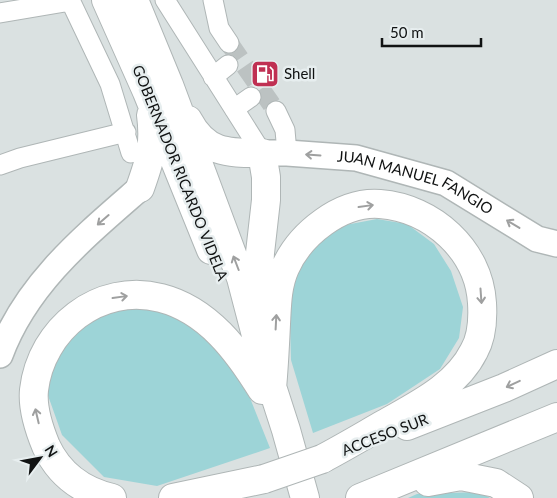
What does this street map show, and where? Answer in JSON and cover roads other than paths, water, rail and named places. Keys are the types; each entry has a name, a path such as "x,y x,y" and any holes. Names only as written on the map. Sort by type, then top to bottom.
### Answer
{"highway":[{"name":"GOBERNADOR RICARDO VIDELA","path":"106,0 158,88"},
{"name":"GOBERNADOR RICARDO VIDELA","path":"134,0 158,88 226,287 258,343 286,430 304,495"},
{"path":"158,88 193,130 210,146 228,153 274,153 266,176 266,200 260,253 258,343"},
{"path":"140,188 150,162 158,88"},
{"path":"272,388 278,289 285,269 297,246 324,221 350,208 379,204 413,210 441,227 464,250 481,286 483,321 475,351 462,370 427,400 322,459"},
{"path":"112,498 95,494 68,476 50,453 42,435 35,409 34,391 37,374 44,355 54,337 68,320 88,306 108,298 134,295 161,298 201,317 241,356 286,430"},
{"name":"ACCESO SUR","path":"210,498 322,459 504,388 557,364"},
{"path":"360,498 557,418"},
{"path":"371,498 436,480 461,476 496,483 520,498"},
{"path":"173,498 264,480"}],"main road":[{"name":"JUAN MANUEL FANGIO","path":"274,153 356,158 446,183 537,239 557,244"},
{"path":"0,355 11,326 39,285 79,242 140,188"}],"street":[{"path":"165,0 234,109 274,153 285,130 276,111"},
{"path":"213,0 219,28 229,43"},
{"path":"0,13 71,1 110,84 131,153"},
{"path":"213,77 228,65"},
{"path":"234,109 251,97"},
{"path":"0,165 20,158 126,132"}],"tunnel":[{"path":"229,43 276,111"}],"place":[{"name":"Shell","path":"265,74"}]}
